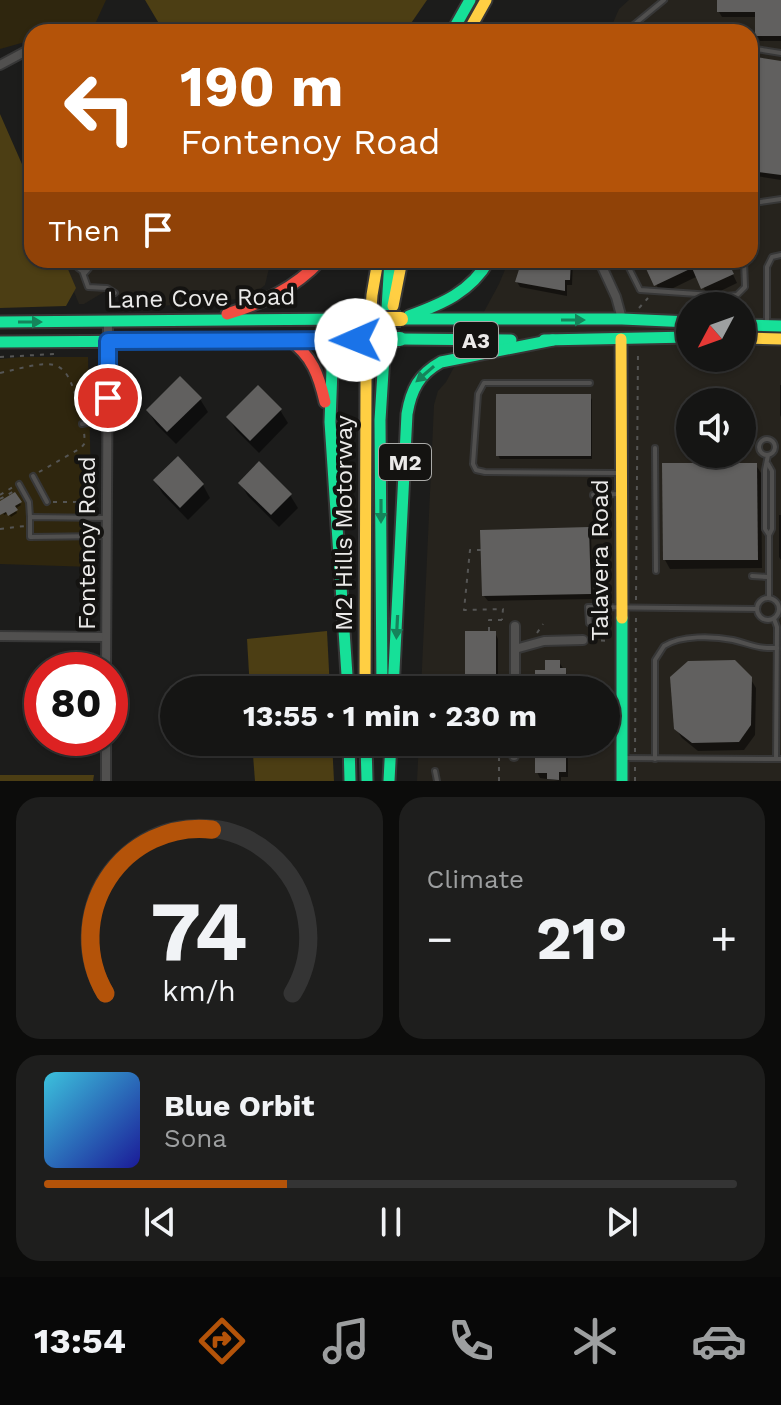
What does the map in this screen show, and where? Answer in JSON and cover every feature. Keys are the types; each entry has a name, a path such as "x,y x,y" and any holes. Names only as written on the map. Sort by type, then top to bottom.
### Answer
{"main road":[{"path":"447,24 459,0"},
{"path":"456,24 470,0"},
{"path":"472,24 486,0"},
{"path":"208,319 273,297 293,287 313,268"},
{"name":"M2 Hills Motorway","path":"365,676 366,380 377,268"},
{"name":"M2 Hills Motorway","path":"382,676 380,420 389,268"},
{"name":"M2","path":"383,341 390,324 400,268"},
{"path":"401,319 453,299 476,280 484,268"},
{"name":"Lane Cove Road","path":"0,322 208,319 676,321"},
{"path":"347,676 330,422 331,377 339,340 351,319"},
{"name":"Talavera Road","path":"622,319 622,607 629,758 622,781"},
{"name":"Lane Cove Road","path":"0,342 676,337"},
{"path":"756,338 781,339"},
{"path":"289,340 307,354 316,368 330,422"},
{"name":"M2","path":"394,676 407,414 412,387 425,371 441,362 553,340"},
{"path":"349,756 350,781"},
{"path":"366,756 367,781"},
{"path":"382,756 382,781"},
{"path":"389,781 390,756"}],"street":[{"path":"0,65 24,53"},
{"path":"603,268 622,319"},
{"name":"Fontenoy Road","path":"106,652 108,321"},
{"path":"515,626 515,676"},
{"path":"0,636 106,637"},
{"path":"515,649 544,641 587,640"},
{"path":"106,756 106,781"}],"lane":[{"path":"635,24 664,0"},
{"path":"758,49 781,53"},
{"path":"758,202 781,199"},
{"path":"774,326 767,267 772,257 781,255"},
{"path":"79,268 88,287 107,288 115,293"},
{"path":"83,273 91,268"},
{"path":"629,268 640,290 726,296 737,295 745,287 744,268"},
{"path":"590,383 484,383 478,394 473,464 476,470 485,472 621,473"},
{"path":"82,424 97,421"},
{"path":"768,455 760,450 762,441 769,439 781,453"},
{"path":"774,619 780,606 769,597 765,470 768,455 775,447"},
{"path":"655,448 656,571"},
{"path":"33,476 47,502"},
{"path":"19,484 29,502 30,537 107,536"},
{"path":"593,495 621,494"},
{"path":"30,517 107,518"},
{"path":"752,576 768,577"},
{"path":"757,609 761,600 769,597"},
{"path":"589,623 588,607 757,609"},
{"path":"757,609 763,619 774,619"},
{"path":"629,758 778,759 779,628 774,619"},
{"path":"655,759 655,660 664,646 678,640 730,639 755,648 777,648"},
{"path":"435,771 437,781"}],"path":[{"path":"639,307 649,298"},
{"path":"636,594 639,349"},
{"path":"0,357 66,353"},
{"path":"21,356 24,367"},
{"path":"0,373 46,363 59,366 70,377 85,438 83,445 33,476"},
{"path":"0,497 19,484"},
{"path":"0,497 16,489 23,502 29,502"},
{"path":"47,502 96,502"},
{"path":"0,529 25,526"},
{"path":"481,550 470,550 464,610 503,609 502,620"},
{"path":"489,631 489,620 508,620 508,630 515,637"},
{"path":"635,781 629,758 636,626"},
{"path":"587,640 609,641"},
{"path":"499,760 499,781"}],"shaded area":[{"path":"0,0 106,0 95,24 24,24 24,42 0,49"},
{"path":"145,0 427,0 410,24 159,24"},
{"path":"629,0 781,0 781,781 417,781 418,756 620,756 620,676 422,676 434,405 438,391 446,382 506,268 758,268 758,24 612,24 619,9"},
{"path":"0,114 24,169 24,268 67,268 76,288 66,306 0,308"},
{"path":"64,268 269,268 265,285 249,298 140,308 109,289 79,304"},
{"path":"88,357 93,567 0,564 0,359"},
{"path":"327,631 329,676 249,676 247,639"},
{"path":"253,756 333,756 334,781 255,781"},
{"path":"0,775 94,775 93,781 0,781"}],"building":[{"path":"717,0 781,0 781,36 758,36 755,12 717,12"},
{"path":"758,57 781,61 781,175 758,172"},
{"path":"519,268 571,268 570,280 565,280 565,291 515,282"},
{"path":"646,268 692,268 654,286"},
{"path":"692,268 731,268 734,274 701,289"},
{"path":"180,376 202,398 167,432 146,410"},
{"path":"258,385 282,409 250,441 226,417"},
{"path":"496,394 591,394 591,456 496,456"},
{"path":"178,456 204,484 180,508 153,480"},
{"path":"259,461 292,494 271,515 238,483"},
{"path":"662,463 676,463 676,468 756,468 757,463 758,560 663,560"},
{"path":"15,492 22,502 15,506 18,510 8,516 6,512 0,515 0,501"},
{"path":"589,527 591,594 482,596 480,530"},
{"path":"465,631 496,631 496,676 465,676"},
{"path":"545,660 560,660 560,668 566,668 566,676 535,676 535,670 545,670"},
{"path":"735,660 752,677 751,725 739,742 692,743 674,729 670,677 688,661"},
{"path":"535,756 566,756 566,772 559,772 559,780 547,779 547,773 535,773"}],"traffic: fast":[{"path":"456,24 470,0"},
{"path":"382,676 380,420 390,268"},
{"path":"409,316 464,289 484,268"},
{"path":"344,318 332,369 330,422 347,676"},
{"path":"0,322 353,319"},
{"path":"401,319 676,321"},
{"path":"756,325 781,326"},
{"path":"544,340 676,337"},
{"path":"400,339 511,340"},
{"path":"356,340 400,339"},
{"path":"0,342 348,340"},
{"path":"394,676 407,414 414,390 422,377 441,362 553,340"},
{"path":"622,618 622,781"},
{"path":"349,756 350,781"},
{"path":"366,756 367,781"},
{"path":"389,781 390,756"}],"traffic: slow":[{"path":"472,24 486,0"},
{"path":"365,676 366,380 377,268"},
{"path":"393,306 400,268"},
{"path":"357,319 401,319"},
{"path":"756,338 781,339"},
{"path":"621,339 622,618"}],"traffic: jam":[{"path":"227,314 278,293 312,268"},
{"path":"289,340 303,352 313,367 325,402"}],"route":[{"path":"108,398 108,341 356,340"}]}
